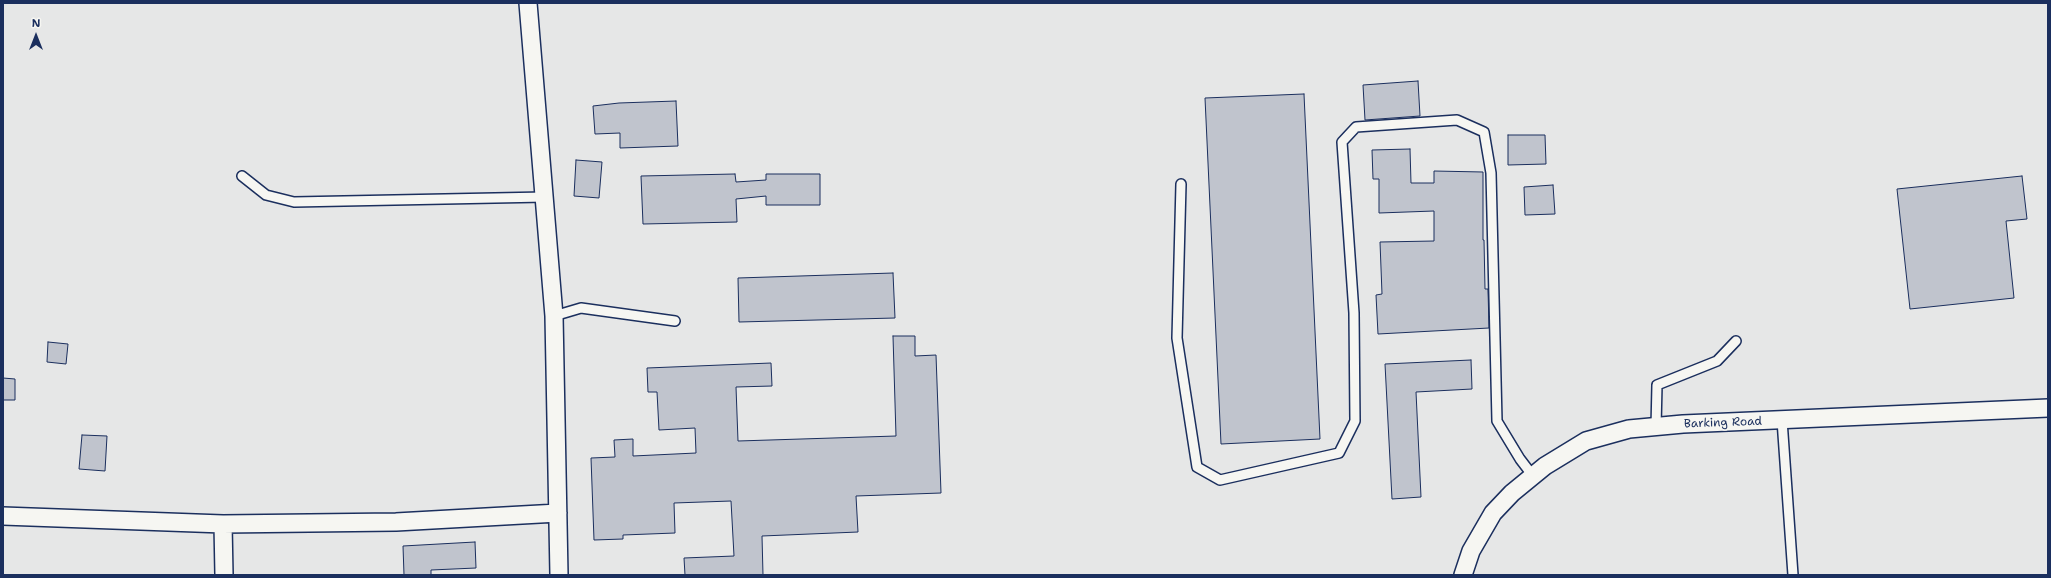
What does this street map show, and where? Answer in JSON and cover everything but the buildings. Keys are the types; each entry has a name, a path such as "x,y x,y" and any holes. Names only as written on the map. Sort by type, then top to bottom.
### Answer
{"street":[{"path":"528,3 554,316 559,575"},
{"name":"Barking Road","path":"1463,575 1471,552 1493,513 1512,493 1533,476 1586,441 1629,430 1682,424 2048,408"},
{"path":"3,516 223,524 396,522 558,513"},
{"path":"223,524 224,575"}],"lane":[{"path":"1180,184 1177,338 1197,467 1220,480 1339,453 1355,421 1354,313 1342,142 1356,126 1457,120 1484,132 1491,173 1497,421 1520,459 1533,476"},
{"path":"242,176 266,195 294,202 545,197"},
{"path":"554,316 581,308 675,320"},
{"path":"1656,427 1657,384 1717,361 1736,341"},
{"path":"1782,420 1793,575"}],"shaded area":[{"path":"3,3 2048,3 2048,575 3,575"}]}
